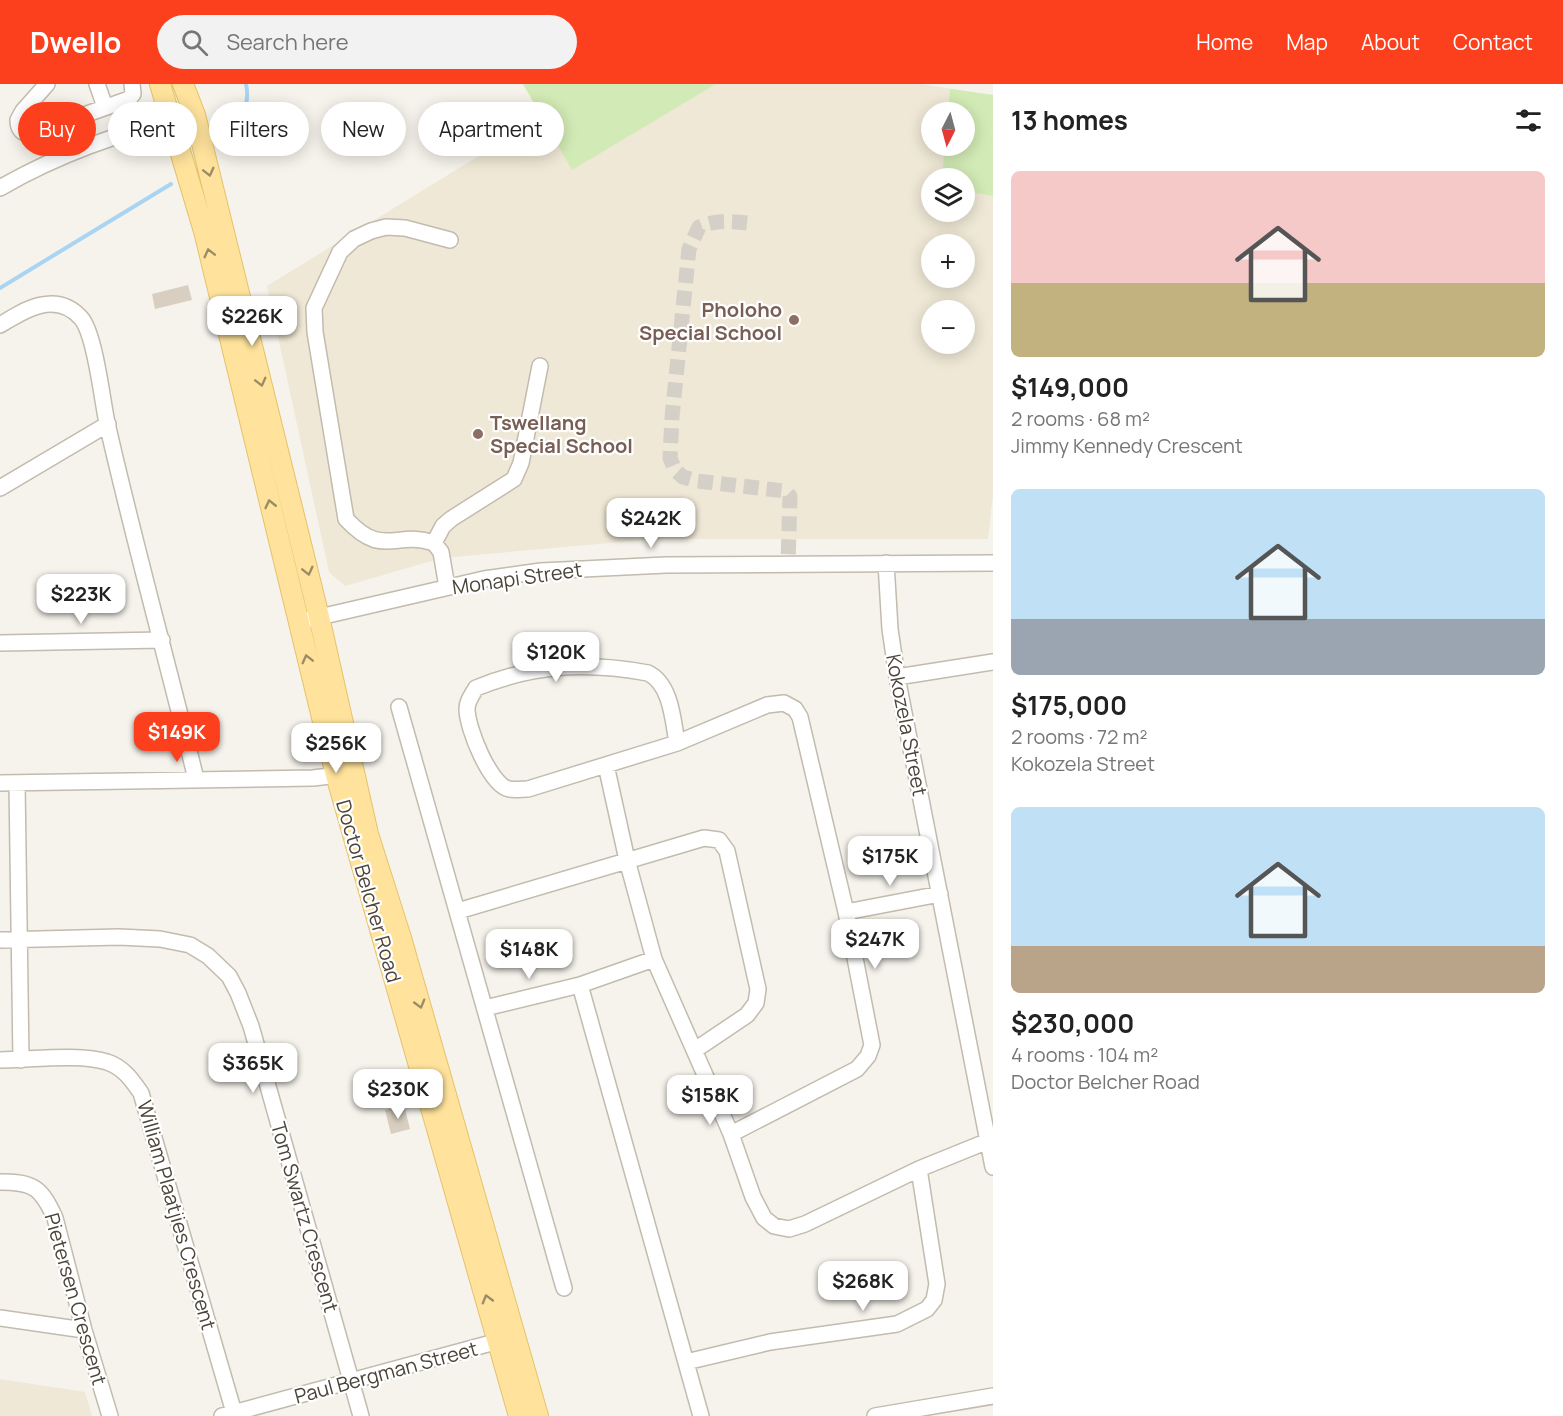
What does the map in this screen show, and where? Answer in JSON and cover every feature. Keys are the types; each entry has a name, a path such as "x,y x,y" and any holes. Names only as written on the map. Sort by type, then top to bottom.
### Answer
{"main road":[{"name":"Doctor Belcher Road","path":"160,84 166,102"},
{"name":"Doctor Belcher Road","path":"183,84 190,102"},
{"name":"Doctor Belcher Road","path":"197,124 319,616 368,834 401,938 507,1339 519,1416"},
{"name":"Doctor Belcher Road","path":"182,156 204,231 336,775 507,1339 538,1416"}],"street":[{"path":"47,84 18,120 21,131 25,134 31,134 129,99 133,94 132,84"},
{"path":"97,84 105,107"},
{"path":"2,182 108,140"},
{"path":"447,587 441,552 434,543 376,541 359,534 346,519 315,332 314,308 340,252 354,240 371,231 386,227 405,228 450,240"},
{"path":"0,325 26,309 42,303 54,303 73,311 88,329 108,424 196,779"},
{"path":"434,543 443,526 451,519 514,479 521,463 540,366"},
{"path":"0,488 108,424"},
{"name":"Kokozela Street","path":"886,563 890,628 897,677 993,1167"},
{"name":"Monapi Street","path":"298,622 484,579 541,571 666,565 993,563"},
{"path":"0,643 162,640"},
{"path":"897,677 993,662"},
{"path":"677,743 665,692 657,677 648,673 567,665 540,668 476,688 469,700 467,710 471,729 485,763 495,780 508,789 528,789 677,743 767,705 784,703 795,709 800,717 846,912 872,1044 868,1056 857,1069 731,1134"},
{"path":"399,707 564,1288"},
{"path":"606,765 627,860 654,959 731,1134 753,1197 764,1218 774,1226 789,1229 805,1224 919,1169 988,1141"},
{"path":"0,783 313,778 355,772"},
{"path":"17,783 21,1060"},
{"path":"458,910 704,838 719,840 727,851 758,989 756,1003 747,1015 695,1050"},
{"path":"846,912 940,894"},
{"name":"Tom Swartz Crescent","path":"0,940 119,937 177,941 200,950 229,976 251,1026 361,1416"},
{"path":"485,1008 580,985 654,959"},
{"path":"580,985 701,1416"},
{"name":"William Plaatjies Crescent","path":"0,1060 91,1059 107,1062 131,1078 141,1092 156,1136 231,1415"},
{"path":"686,1362 770,1342 897,1324 927,1309 934,1300 937,1284 919,1169"},
{"name":"Pietersen Crescent","path":"0,1182 20,1182 33,1185 49,1204 55,1218 84,1330 110,1416"},
{"path":"0,1318 84,1330"},
{"name":"Paul Bergman Street","path":"231,1415 507,1339"},
{"path":"875,1416 993,1396"}],"shaded area":[{"path":"716,84 921,84 993,95 993,495 988,539 655,539 442,558 345,586 329,572 267,286 479,156 564,155 572,169"},
{"path":"0,1379 85,1392 92,1416 0,1416"}],"green space":[{"path":"523,84 716,84 572,170 564,156 564,102 533,102"},
{"path":"950,89 993,95 993,196 975,193 975,168 943,168 944,156 975,156 975,102 949,102"}],"building":[{"path":"188,285 192,300 155,309 152,294"},
{"path":"404,1105 410,1129 391,1134 385,1110"}],"waterway":[{"path":"246,84 247,102"},
{"path":"0,288 171,184"}],"tunnel":[{"path":"747,223 723,222 699,227 689,249 670,458 675,470 683,477 697,481 785,491 790,496 788,564"}],"place":[{"name":"Pholoho Special School","path":"794,320"},
{"name":"Tswellang Special School","path":"478,434"}]}
